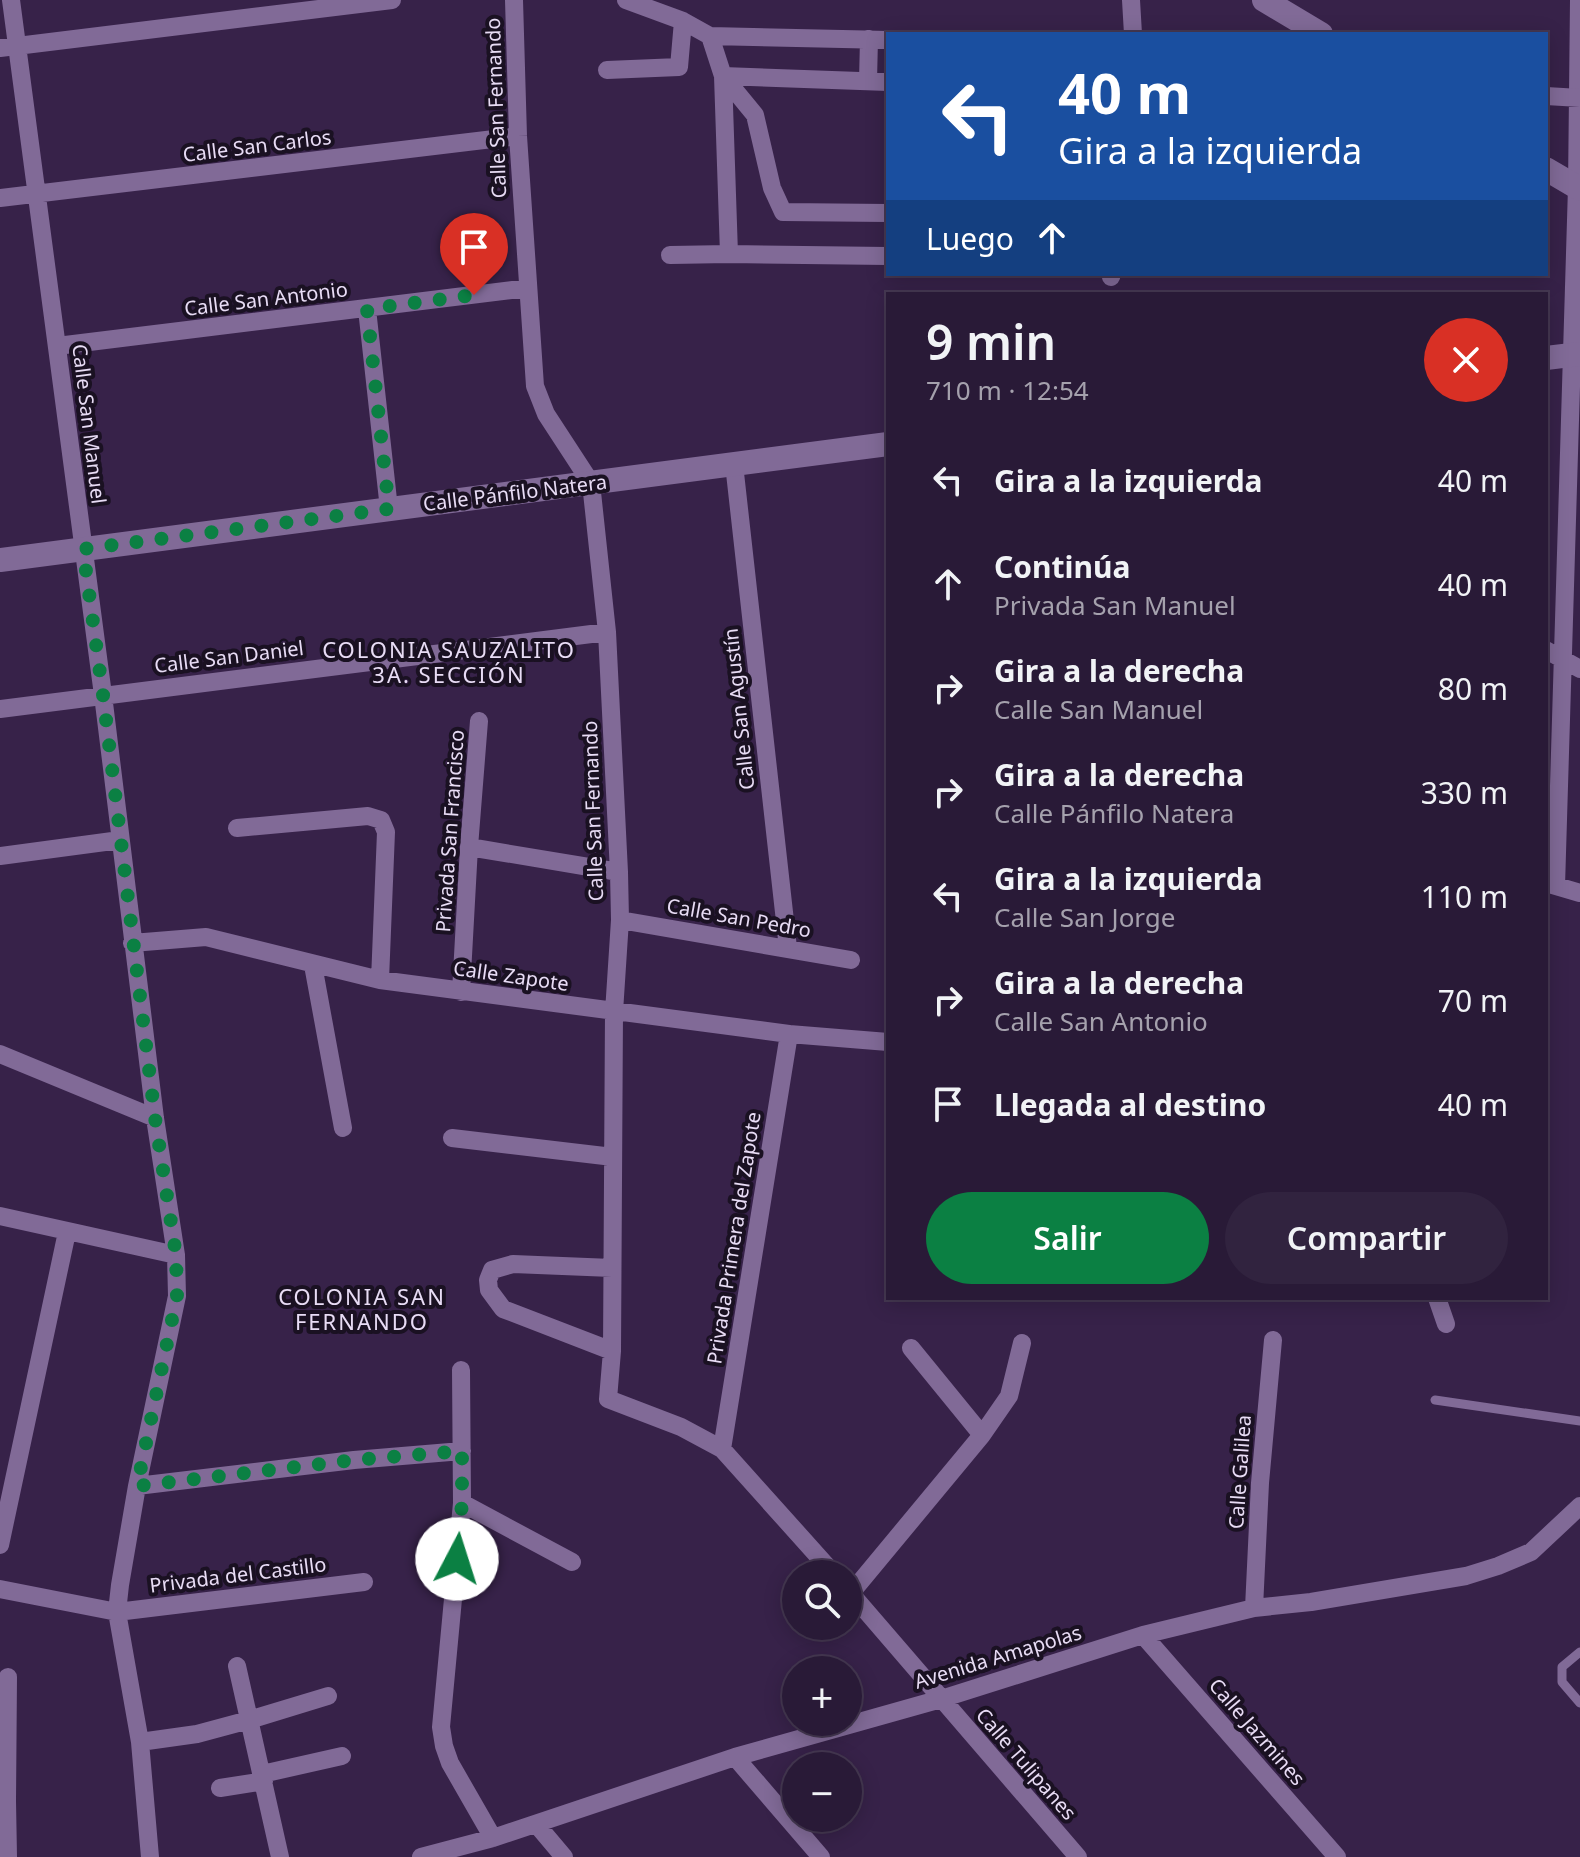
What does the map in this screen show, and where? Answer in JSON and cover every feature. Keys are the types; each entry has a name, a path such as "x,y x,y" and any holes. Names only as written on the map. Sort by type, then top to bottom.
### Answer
{"main road":[{"path":"1264,0 1318,32"},
{"path":"1548,170 1578,188"},
{"path":"1548,358 1576,354"},
{"name":"Calle Pánfilo Natera","path":"0,560 886,446"}],"street":[{"name":"Calle San Manuel","path":"11,0 8,47 37,194 103,695 132,943 176,1255 177,1296 137,1486 117,1612 140,1742 150,1857"},
{"path":"8,47 392,0"},
{"name":"Calle San Fernando","path":"514,0 518,136 535,386 546,414 591,483 607,632 620,920 614,1012 612,1351 608,1399 681,1427 722,1449"},
{"path":"626,0 683,21 710,36 886,40"},
{"path":"1131,0 1133,32"},
{"path":"1579,0 1575,426 1554,655 1551,884 1580,893"},
{"path":"607,70 679,67 683,21"},
{"path":"710,36 723,76 729,254"},
{"path":"868,81 869,39"},
{"path":"723,76 886,82"},
{"path":"723,76 755,115 772,188 783,212 886,213"},
{"path":"1548,96 1578,98"},
{"name":"Calle San Carlos","path":"0,198 518,136"},
{"path":"670,255 886,256"},
{"name":"Calle San Antonio","path":"57,346 528,288"},
{"path":"367,309 389,509"},
{"name":"Calle San Agustín","path":"734,464 788,948"},
{"path":"1548,523 1565,528"},
{"name":"Calle San Daniel","path":"0,709 607,632"},
{"path":"1554,655 1580,669"},
{"name":"Privada San Francisco","path":"461,992 479,721"},
{"path":"237,828 368,816 381,820 386,832 380,980"},
{"path":"0,856 120,840"},
{"path":"469,847 619,872"},
{"name":"Calle San Pedro","path":"620,920 851,960"},
{"name":"Calle Zapote","path":"132,943 206,937 380,980 789,1034 886,1042"},
{"path":"313,965 343,1128"},
{"name":"Privada Primera del Zapote","path":"722,1449 789,1034"},
{"path":"0,1054 155,1118"},
{"path":"452,1138 613,1157"},
{"path":"0,1216 176,1255"},
{"path":"0,1545 67,1232"},
{"path":"612,1268 513,1264 492,1270 488,1280 489,1290 503,1309 612,1351"},
{"path":"1438,1300 1446,1324"},
{"name":"Calle Galilea","path":"1254,1608 1260,1483 1273,1340"},
{"path":"862,1576 982,1435 1009,1396 1022,1343"},
{"path":"911,1348 982,1435"},
{"path":"461,1370 462,1503 441,1727 450,1763 493,1838"},
{"path":"722,1449 821,1560"},
{"path":"137,1486 354,1460 462,1451"},
{"path":"462,1503 572,1562"},
{"name":"Avenida Amapolas","path":"421,1857 537,1825 735,1757 941,1699 1143,1635 1254,1608 1311,1602 1466,1576 1531,1552 1580,1506"},
{"name":"Privada del Castillo","path":"0,1589 117,1612 364,1582"},
{"name":"Calle Tulipanes","path":"862,1606 1078,1857"},
{"name":"Calle Jazmines","path":"1143,1635 1337,1857"},
{"path":"237,1666 280,1857"},
{"path":"8,1677 3,1802 8,1857"},
{"path":"140,1742 197,1734 328,1696"},
{"path":"220,1788 342,1756"},
{"path":"735,1757 821,1857"},
{"path":"537,1825 564,1857"}],"lane":[{"path":"1435,1400 1580,1421"},
{"path":"1580,1652 1562,1667 1562,1682 1580,1703"}],"district":[{"name":"COLONIA SAUZALITO 3A. SECCIÓN","path":"449,662"},
{"name":"COLONIA SAN FERNANDO","path":"362,1310"}],"route":[{"path":"457,1559 462,1503 462,1451 354,1460 137,1486 177,1296 176,1255 155,1118 83,549 389,509 367,309 474,295"}]}
